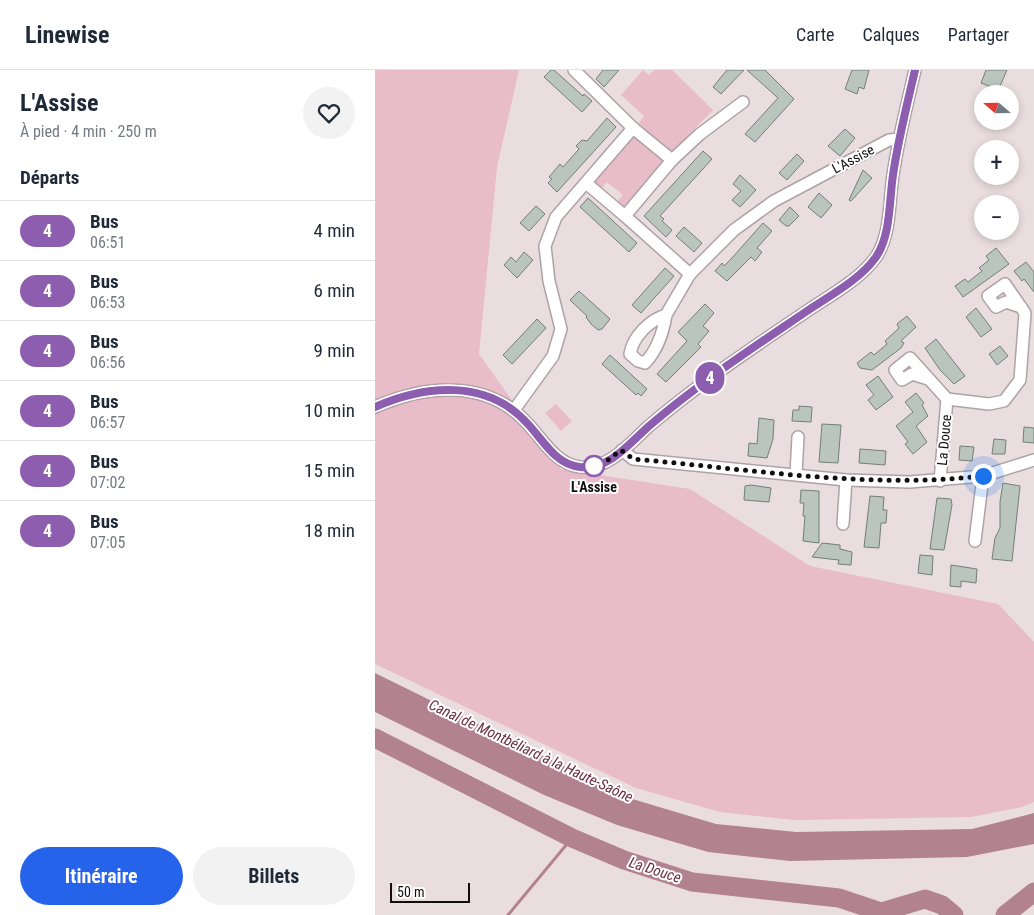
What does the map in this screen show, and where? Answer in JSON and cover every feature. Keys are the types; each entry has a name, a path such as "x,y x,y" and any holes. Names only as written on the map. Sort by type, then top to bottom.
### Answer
{"street":[{"path":"574,70 633,128 672,160"},
{"path":"375,407 401,396 445,390 462,390 491,396 514,410 559,458 571,465 589,468 600,466 668,410 720,371 855,278 876,257 885,233 899,139 915,70"},
{"path":"625,216 672,160 700,134 743,102"},
{"path":"514,410 553,356 561,329 549,280 545,246 556,216 633,128"},
{"name":"L'Assise","path":"666,315 690,274 734,230 774,201 889,140 899,139"},
{"path":"586,183 690,274"},
{"name":"La Douce","path":"928,379 947,399 989,404 1004,401 1014,391 1020,380 1025,313 1021,307"},
{"name":"La Douce","path":"940,481 947,399"},
{"path":"796,474 798,437"},
{"name":"La Douce","path":"621,450 633,459 846,480 940,481 983,476 1034,460"},
{"path":"975,541 983,476"},
{"path":"843,524 846,480"}],"shaded area":[{"path":"375,70 519,70 497,167 479,354 561,469 690,489 810,566 998,604 1034,642 1034,802 1022,807 971,817 794,820 720,812 636,788 375,664"},
{"path":"643,70 649,75 654,70 672,70 713,110 671,153 639,123 644,116 621,95"},
{"path":"633,135 666,162 624,210 616,203 623,195 607,182 601,189 593,181"},
{"path":"556,404 572,421 561,431 545,413"}],"water":[{"name":"Canal de Montbéliard à la Haute-Saône","path":"375,673 629,798 716,824 796,832 972,829 1034,813 1034,844 967,857 790,861 708,852 617,825 544,795 375,712"}],"building":[{"path":"551,70 554,70 583,96 584,94 592,101 582,112 544,77"},
{"path":"603,70 619,70 604,87 596,79"},
{"path":"727,70 744,70 721,94 713,87"},
{"path":"747,70 765,70 794,99 755,142 745,134 778,98"},
{"path":"852,70 869,70 864,89 859,87 857,94 845,89"},
{"path":"986,70 1007,70 1000,85 981,83"},
{"path":"607,118 616,127 557,192 548,183 552,179 549,177 560,164 563,167 579,149 576,146 582,140 587,141"},
{"path":"845,129 855,138 840,156 828,146"},
{"path":"703,151 712,159 660,216 664,219 662,221 672,230 666,237 644,216"},
{"path":"797,154 804,161 787,180 779,173"},
{"path":"863,170 872,178 851,201 849,200"},
{"path":"740,175 756,190 740,207 732,200 741,191 733,184"},
{"path":"819,193 832,205 821,218 808,207"},
{"path":"588,198 637,243 629,252 580,207"},
{"path":"536,206 545,214 529,231 520,223"},
{"path":"790,207 799,216 789,226 786,226 779,220"},
{"path":"763,223 772,231 757,248 762,252 755,261 751,257 727,281 715,271 722,263 724,266 731,259"},
{"path":"684,227 702,243 694,252 676,236"},
{"path":"996,248 1009,264 963,297 955,286 965,279 968,282 982,271 979,268 989,260 986,256"},
{"path":"524,252 533,260 517,278 504,265 511,257 516,262"},
{"path":"1026,262 1034,272 1034,292 1024,279 1022,281 1014,271"},
{"path":"665,268 674,276 641,313 632,305"},
{"path":"579,291 610,319 602,329 598,330 591,324 587,316 570,300"},
{"path":"705,304 714,313 703,326 709,331 698,344 701,347 666,382 657,374 687,341 678,332"},
{"path":"976,308 992,329 981,337 966,317"},
{"path":"907,316 916,327 901,341 904,343 901,348 872,370 860,368 857,363 871,352 874,355 887,344 885,341 899,328 897,324"},
{"path":"537,319 546,328 512,364 503,355"},
{"path":"936,339 965,376 954,384 940,370 925,348"},
{"path":"1000,346 1008,356 997,365 989,354"},
{"path":"610,355 647,389 641,396 638,393 636,395 602,364"},
{"path":"878,376 893,397 876,410 868,400 874,395 866,385"},
{"path":"916,393 924,403 922,405 928,416 916,426 927,442 913,454 905,444 908,442 896,426 913,412 905,402"},
{"path":"799,406 812,407 811,422 792,421 793,410 799,410"},
{"path":"759,418 774,420 773,439 767,458 748,456 749,443 757,444"},
{"path":"822,424 841,425 838,463 819,462"},
{"path":"1024,427 1034,428 1034,443 1023,442"},
{"path":"994,439 1006,440 1005,454 992,454"},
{"path":"960,446 974,447 972,461 959,460"},
{"path":"860,449 886,451 885,465 859,463"},
{"path":"1003,483 1020,486 1012,561 992,559 995,538 1000,528 1000,502"},
{"path":"745,486 771,488 769,502 744,500"},
{"path":"801,490 819,491 819,543 803,541 805,516 803,516 804,503 800,503"},
{"path":"870,496 884,497 883,510 887,510 886,523 881,523 879,548 864,547"},
{"path":"937,498 951,499 952,505 944,550 930,549"},
{"path":"822,543 840,545 840,549 852,552 851,565 838,564 839,560 812,557"},
{"path":"920,555 933,556 932,575 918,573"},
{"path":"951,565 977,569 976,583 961,581 961,587 950,586"}],"waterway":[{"name":"La Douce","path":"375,738 572,838 624,860 692,882 839,898 881,912 925,899 942,905 954,915"},
{"path":"508,915 572,838"},
{"name":"La Douce","path":"1005,915 1034,892"}],"bus line":[{"name":"4","path":"375,407 401,396 445,390 462,390 491,396 507,404 526,421 559,458 577,467 589,468 600,466 611,459 668,410 720,371 855,278 876,257 882,246 885,233 899,139 915,70"}],"place":[{"name":"L'Assise","path":"594,466"}],"route":[{"path":"594,466 589,468 600,466 621,450 633,459 846,480 910,482 983,476"}]}
